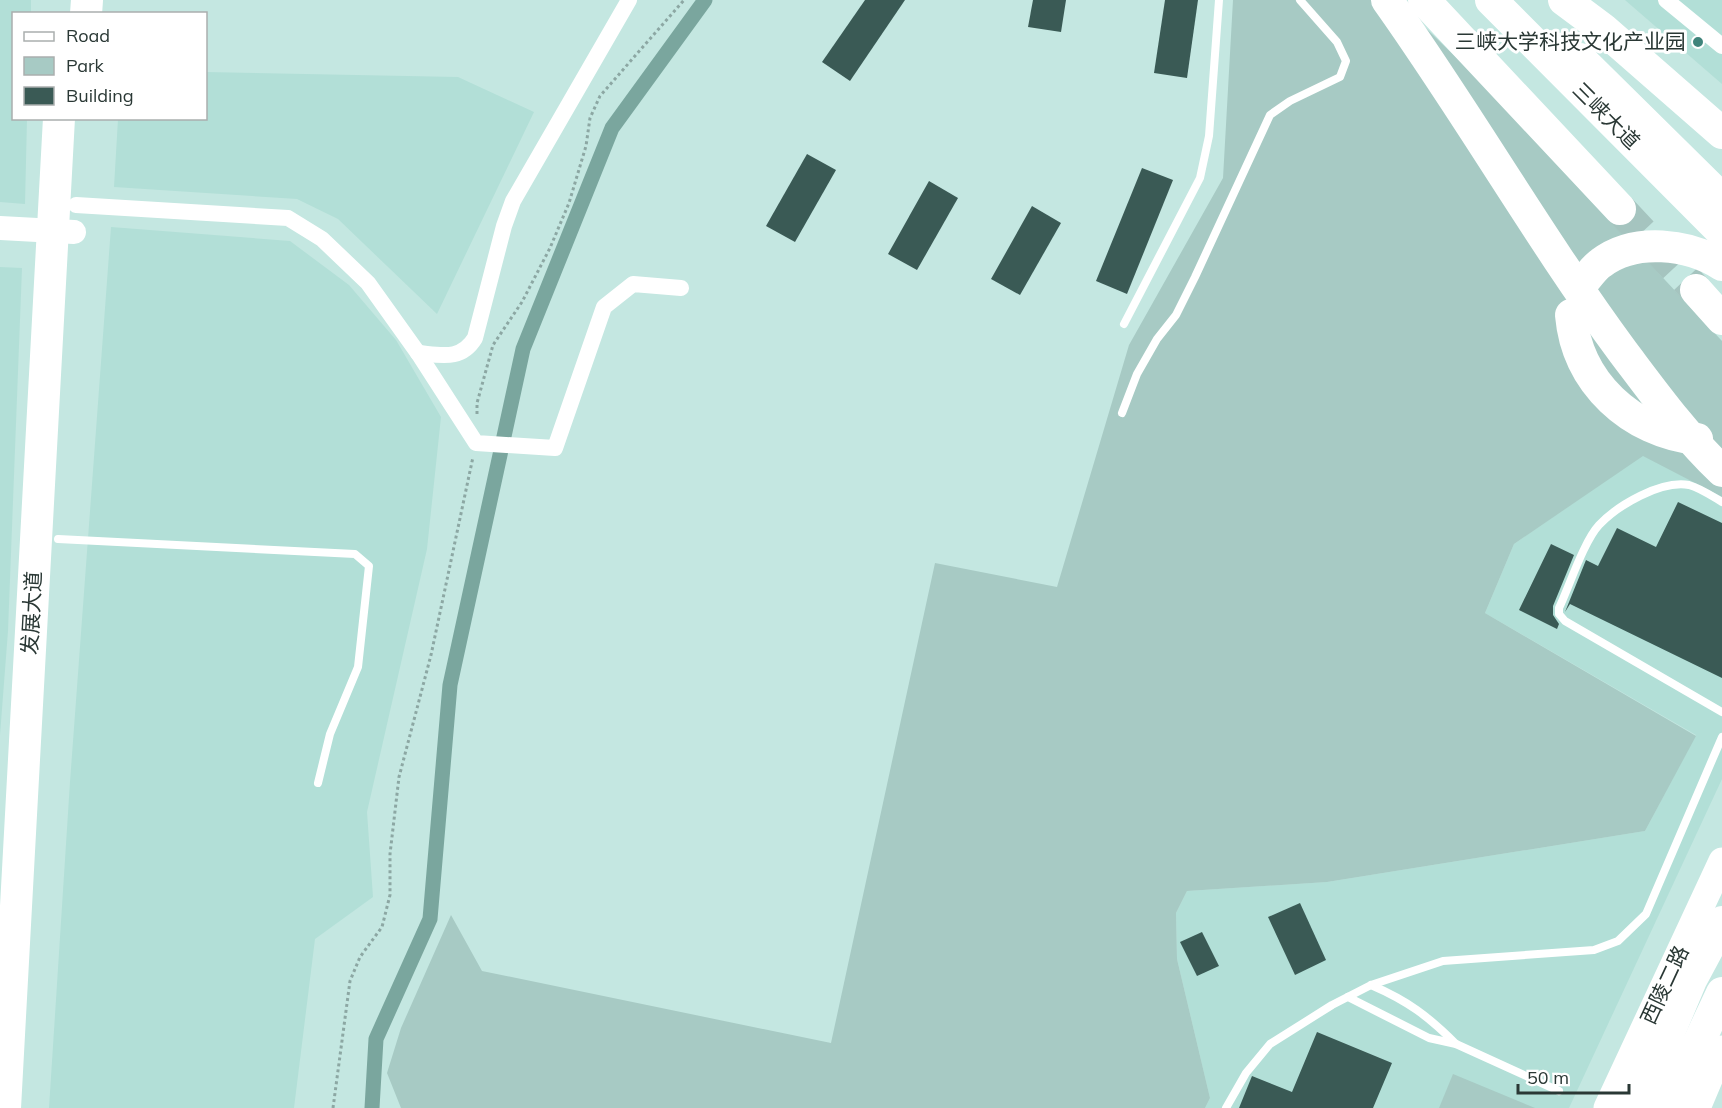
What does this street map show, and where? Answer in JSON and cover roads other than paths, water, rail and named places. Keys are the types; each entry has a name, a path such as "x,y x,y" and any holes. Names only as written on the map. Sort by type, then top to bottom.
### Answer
{"highway":[{"path":"1387,0 1428,58 1545,241 1639,373 1722,471"},
{"path":"1424,0 1620,209"},
{"name":"三峡大道","path":"1491,0 1722,232"},
{"name":"三峡大道","path":"1520,0 1722,199"},
{"path":"1564,0 1603,29 1722,133"},
{"name":"发展大道","path":"27,1108 58,539 66,233 59,120"},
{"name":"发展大道","path":"4,1108 66,233 81,120"},
{"path":"1585,280 1602,263 1618,254 1642,248 1676,246 1712,258 1722,265"},
{"path":"1696,290 1722,319"},
{"path":"1571,315 1572,332 1582,360 1598,386 1615,405 1634,419 1678,437 1722,440"},
{"path":"1615,1108 1722,922"},
{"path":"1637,1108 1690,980"},
{"path":"1668,1108 1722,993"}],"main road":[{"path":"0,228 66,233"},
{"path":"0,244 66,233"},
{"name":"西陵二路","path":"1607,1108 1722,861"},
{"path":"1697,1108 1722,1049"}],"street":[{"path":"418,352 446,356 459,354 469,347 475,338 477,319 513,201 629,0"},
{"path":"1666,0 1722,46"},
{"path":"66,233 288,218 322,239 368,283 418,352 476,443 555,448 604,307 633,284 681,288"}],"lane":[{"path":"1124,324 1200,178 1209,136 1220,0"},
{"path":"1122,413 1137,374 1157,339 1176,315 1195,277 1270,115 1290,101 1340,77 1346,61 1337,42 1300,0"},
{"path":"1720,711 1565,621 1559,614 1559,608 1598,526 1615,512 1666,487 1682,484 1693,486 1722,502"},
{"path":"58,539 356,554 369,566 358,667 330,735 318,783"},
{"path":"1226,1108 1246,1073 1270,1044 1371,985 1443,961 1594,950 1618,941 1646,914 1722,737"},
{"path":"1371,985 1411,1004 1427,1015 1456,1044"},
{"path":"1348,997 1429,1038 1456,1044 1559,1090"}],"waterway":[{"path":"372,1108 376,1039 430,919 450,685 523,349 612,128 705,0"}],"tunnel":[{"path":"1620,209 1696,290"}],"place":[{"name":"三峡大学科技文化产业园","path":"1698,42"}]}
